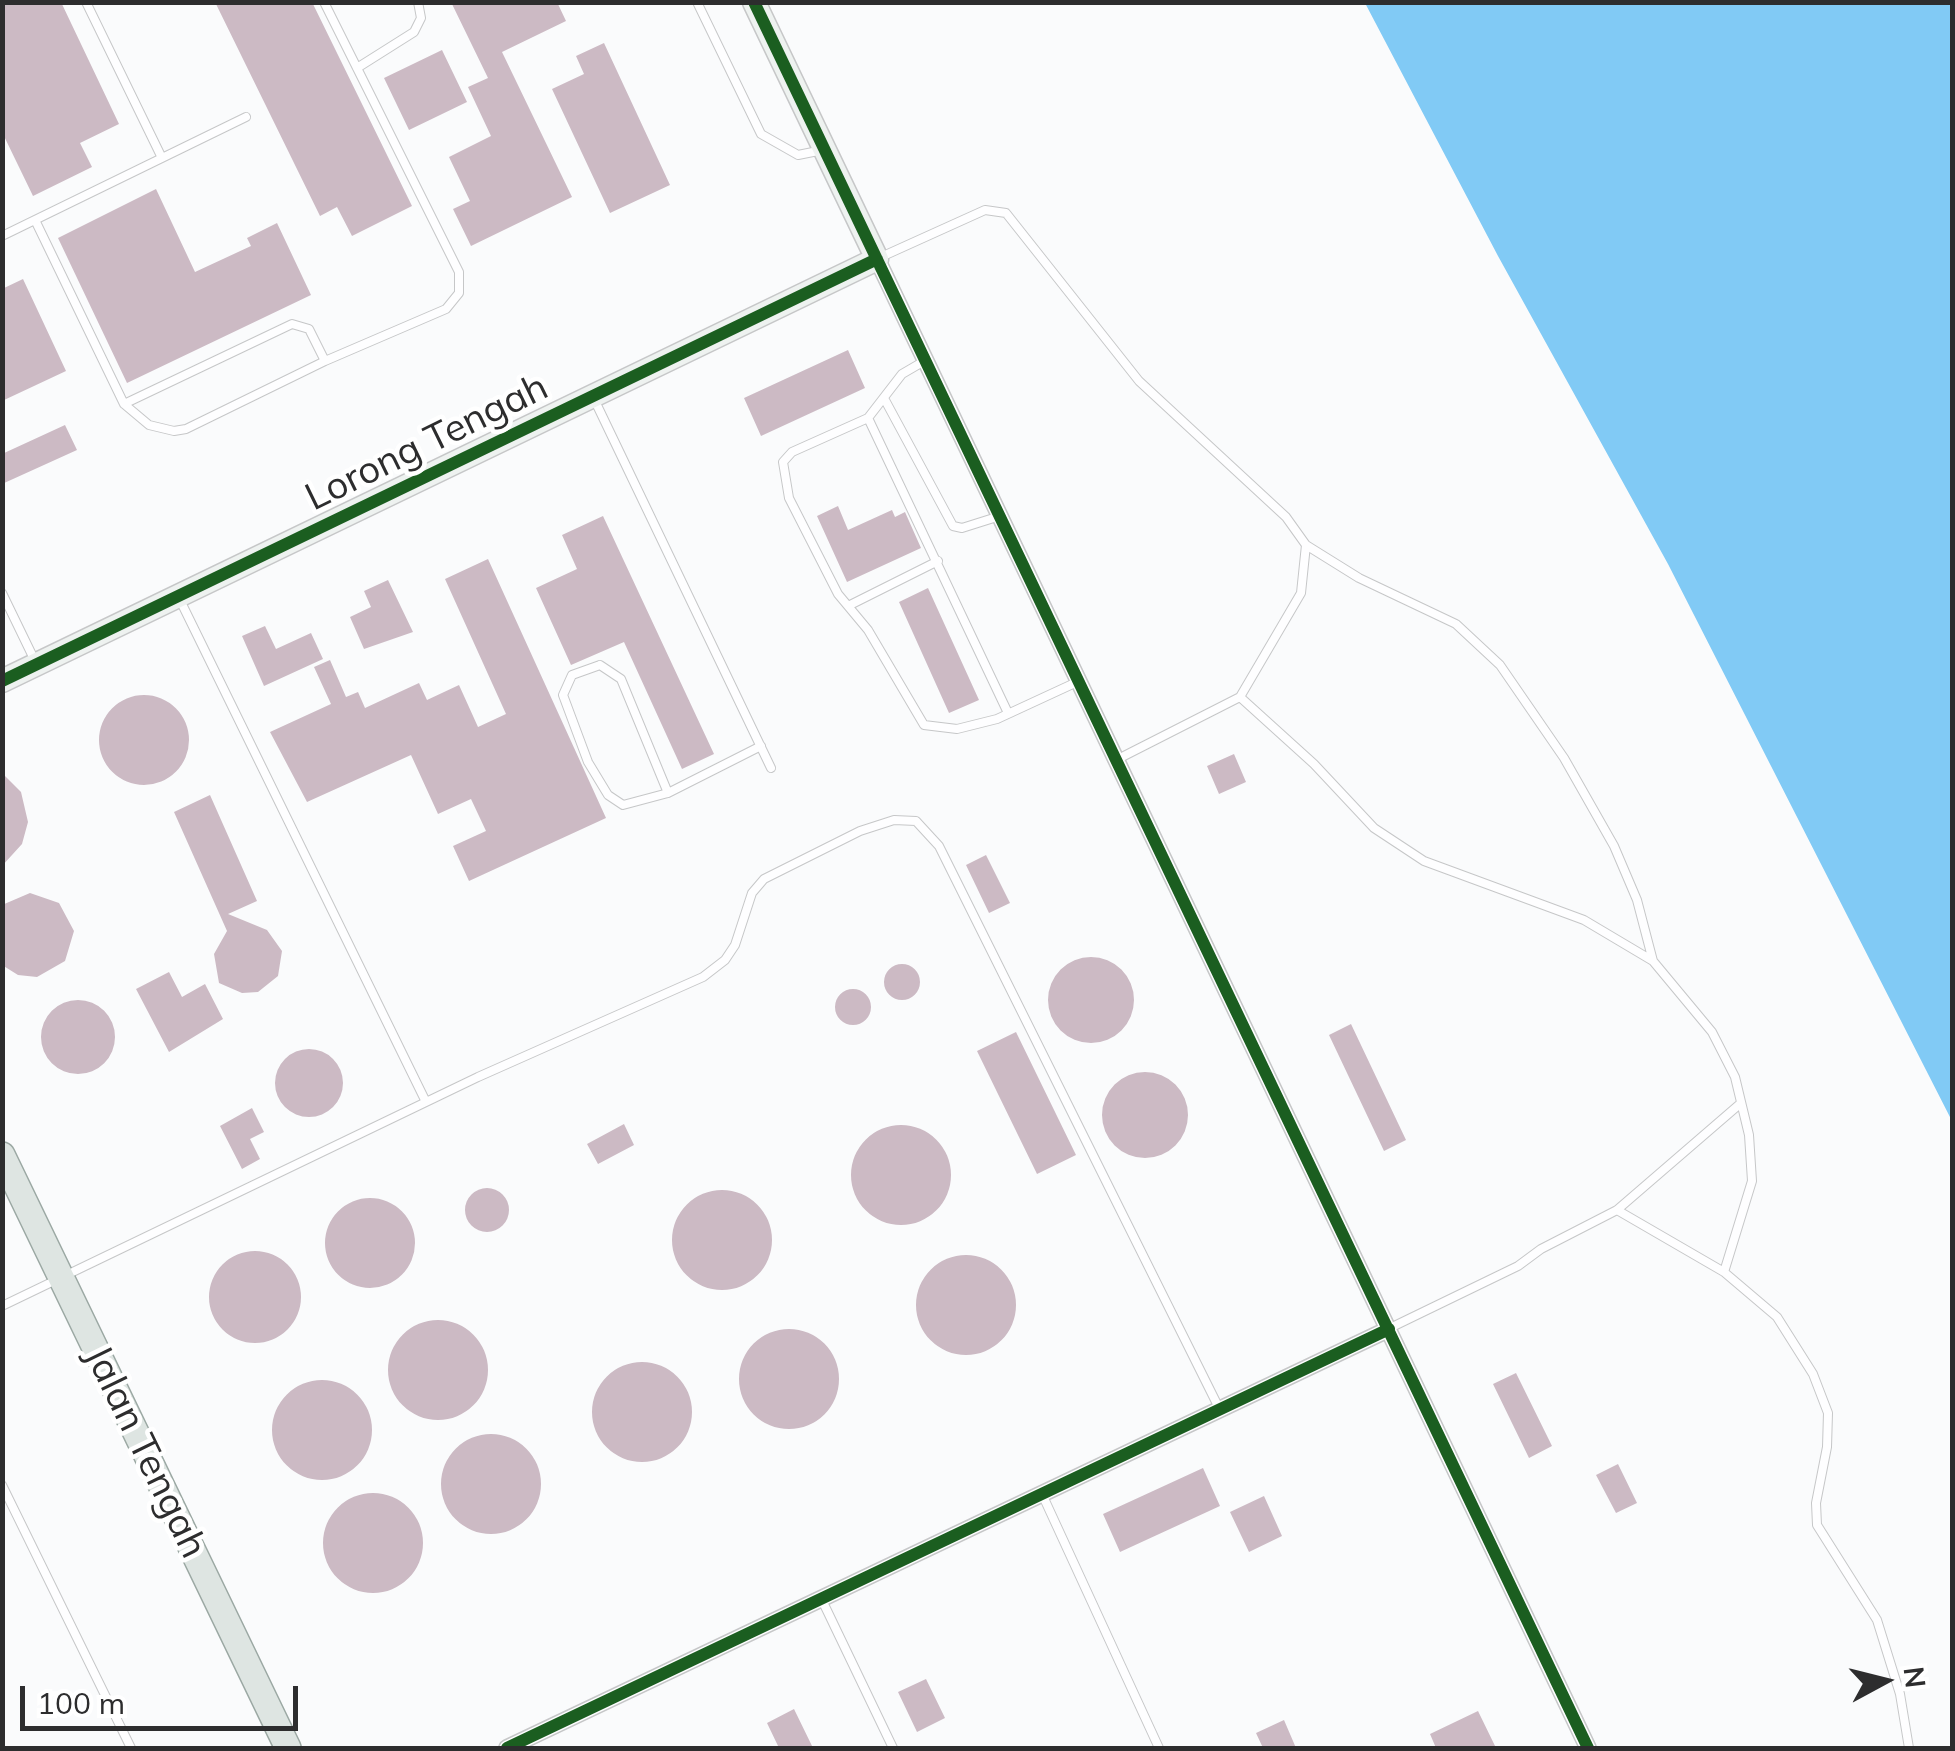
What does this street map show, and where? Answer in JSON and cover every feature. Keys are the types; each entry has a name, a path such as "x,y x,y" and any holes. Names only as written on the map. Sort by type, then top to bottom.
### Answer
{"main road":[{"name":"Jalan Tengah","path":"2,1155 288,1748"}],"street":[{"path":"754,2 1588,1748"},
{"name":"Lorong Tengah","path":"2,681 877,259"},
{"path":"507,1748 1389,1329"}],"lane":[{"path":"86,2 162,158"},
{"path":"35,220 124,404 149,426 174,432 446,309 461,282 324,2"},
{"path":"357,68 414,32 421,18 418,2"},
{"path":"697,2 761,134 798,155 824,149"},
{"path":"2,236 246,117"},
{"path":"877,259 967,216 985,210 1006,213 1139,381 1286,517 1306,545 1360,578 1456,624 1500,665 1564,758 1614,846 1637,900 1653,962"},
{"path":"124,404 292,324 309,330 325,361"},
{"path":"926,360 902,374 886,400 868,418 803,446 784,462 790,498 848,606 878,646 911,709 924,725 957,729 1008,714 1080,681"},
{"path":"593,397 771,768"},
{"path":"886,400 953,526 962,528 1000,516"},
{"path":"868,418 1008,714"},
{"path":"1117,760 1240,696 1301,593 1306,545"},
{"path":"848,606 938,561"},
{"path":"2,593 37,665"},
{"path":"178,596 426,1102"},
{"path":"668,793 616,672 600,665 572,675 566,684 565,706 608,795 632,806 668,793 761,746"},
{"path":"1240,696 1314,764 1374,828 1424,862 1584,920 1653,962 1712,1032 1735,1077 1750,1135 1752,1181 1724,1272"},
{"path":"2,1306 426,1102 703,977 736,945 752,893 764,879 860,831 894,820 916,821 939,846 1220,1410"},
{"path":"1389,1329 1518,1266 1541,1249 1616,1210 1742,1102"},
{"path":"1616,1210 1724,1272 1777,1317 1818,1387 1828,1412 1827,1447 1816,1503 1817,1525 1877,1620 1900,1694 1909,1748"},
{"path":"2,1485 130,1748"},
{"path":"1042,1494 1159,1748"},
{"path":"821,1598 894,1748"}],"water":[{"path":"1365,3 1952,3 1952,1121 1668,564 1498,256"}],"building":[{"path":"2,2 61,2 119,124 80,143 92,167 33,196 2,132"},
{"path":"215,2 312,2 412,206 352,236 337,207 320,216"},
{"path":"451,2 557,2 566,21 502,52 572,197 471,246 453,209 470,201 449,157 491,136 468,87 488,78"},
{"path":"604,43 670,185 610,213 552,89 584,74 576,56"},
{"path":"442,50 467,102 409,130 384,78"},
{"path":"156,189 195,272 251,246 247,238 277,223 311,295 127,383 58,238"},
{"path":"23,279 66,371 2,401 2,289"},
{"path":"848,350 865,388 761,436 744,398"},
{"path":"65,425 77,450 2,484 2,454"},
{"path":"838,506 848,530 892,510 895,517 905,512 921,548 847,582 817,516"},
{"path":"603,516 714,754 682,769 624,642 571,665 536,588 577,569 562,535"},
{"path":"488,559 606,818 469,881 453,846 486,831 471,799 438,814 411,755 307,802 270,732 331,704 314,667 330,660 346,697 358,692 365,708 419,683 427,700 459,685 478,727 506,714 445,579"},
{"path":"388,580 413,632 364,649 350,617 371,607 364,591"},
{"path":"928,588 979,700 949,713 899,602"},
{"path":"265,626 276,649 311,633 323,659 264,686 242,636"},
{"path":"144,695 176,708 189,740 176,772 144,785 112,772 99,740 112,708"},
{"path":"1234,754 1246,782 1219,794 1207,766"},
{"path":"2,773 21,792 28,822 22,844 2,866"},
{"path":"210,795 257,901 228,914 267,930 282,951 278,976 258,992 242,993 219,983 214,954 227,931 174,812"},
{"path":"986,855 1010,903 989,913 966,865"},
{"path":"30,893 59,903 74,931 65,961 37,977 18,975 2,965 2,905"},
{"path":"1091,957 1108,960 1122,969 1131,983 1131,1017 1122,1031 1108,1040 1091,1043 1074,1040 1060,1031 1051,1017 1048,1000 1051,983 1060,969 1074,960"},
{"path":"902,964 915,969 920,982 915,995 902,1000 889,995 884,982 889,969"},
{"path":"169,972 182,997 205,984 223,1019 169,1052 136,989"},
{"path":"853,989 866,994 871,1007 866,1020 853,1025 840,1020 835,1007 840,994"},
{"path":"78,1000 104,1011 115,1037 104,1063 78,1074 52,1063 41,1037 52,1011"},
{"path":"1351,1024 1406,1140 1384,1151 1329,1035"},
{"path":"1016,1032 1076,1155 1037,1174 977,1051"},
{"path":"309,1049 322,1051 333,1059 341,1070 341,1096 333,1107 322,1115 309,1117 296,1115 285,1107 277,1096 275,1083 277,1070 285,1059 296,1051"},
{"path":"1145,1072 1169,1079 1181,1091 1188,1115 1181,1139 1169,1151 1145,1158 1121,1151 1109,1139 1102,1115 1109,1091 1121,1079"},
{"path":"252,1108 264,1132 250,1139 260,1159 242,1169 220,1126"},
{"path":"624,1124 634,1145 598,1164 587,1144"},
{"path":"901,1125 920,1129 936,1140 947,1156 951,1175 947,1194 936,1210 920,1221 901,1225 882,1221 866,1210 855,1194 851,1175 855,1156 866,1140 882,1129"},
{"path":"487,1188 503,1194 509,1210 503,1226 487,1232 471,1226 465,1210 471,1194"},
{"path":"722,1190 741,1194 757,1205 768,1221 772,1240 768,1259 757,1275 741,1286 722,1290 703,1286 687,1275 676,1259 672,1240 676,1221 687,1205 703,1194"},
{"path":"370,1198 402,1211 415,1243 402,1275 370,1288 338,1275 325,1243 338,1211"},
{"path":"255,1251 273,1254 288,1264 298,1279 298,1315 288,1330 273,1340 255,1343 237,1340 222,1330 212,1315 209,1297 212,1279 222,1264 237,1254"},
{"path":"966,1255 985,1259 1001,1270 1012,1286 1016,1305 1012,1324 1001,1340 985,1351 966,1355 947,1351 931,1340 920,1324 916,1305 920,1286 931,1270 947,1259"},
{"path":"438,1320 457,1324 473,1335 484,1351 488,1370 484,1389 473,1405 457,1416 438,1420 419,1416 403,1405 392,1389 388,1370 392,1351 403,1335 419,1324"},
{"path":"789,1329 808,1333 824,1344 835,1360 839,1379 835,1398 824,1414 808,1425 789,1429 770,1425 754,1414 743,1398 739,1379 743,1360 754,1344 770,1333"},
{"path":"642,1362 661,1366 677,1377 688,1393 692,1412 688,1431 677,1447 661,1458 642,1462 623,1458 607,1447 596,1431 592,1412 596,1393 607,1377 623,1366"},
{"path":"1516,1373 1552,1446 1529,1458 1493,1384"},
{"path":"322,1380 341,1384 357,1395 368,1411 372,1430 368,1449 357,1465 341,1476 322,1480 303,1476 287,1465 276,1449 272,1430 276,1411 287,1395 303,1384"},
{"path":"491,1434 510,1438 526,1449 537,1465 541,1484 537,1503 526,1519 510,1530 491,1534 472,1530 456,1519 445,1503 441,1484 445,1465 456,1449 472,1438"},
{"path":"1618,1464 1637,1503 1616,1513 1596,1475"},
{"path":"1203,1468 1220,1506 1120,1552 1103,1514"},
{"path":"373,1493 392,1497 408,1508 419,1524 423,1543 419,1562 408,1578 392,1589 373,1593 354,1589 338,1578 327,1562 323,1543 327,1524 338,1508 354,1497"},
{"path":"1264,1496 1282,1536 1249,1552 1230,1512"},
{"path":"926,1679 945,1718 917,1732 898,1692"},
{"path":"794,1709 813,1748 779,1748 767,1723"},
{"path":"1478,1711 1496,1748 1436,1748 1430,1734"},
{"path":"1284,1720 1296,1748 1263,1748 1256,1733"}],"cycle path":[{"path":"754,2 1588,1748"},
{"path":"2,681 877,259"},
{"path":"507,1748 1389,1329"}]}
